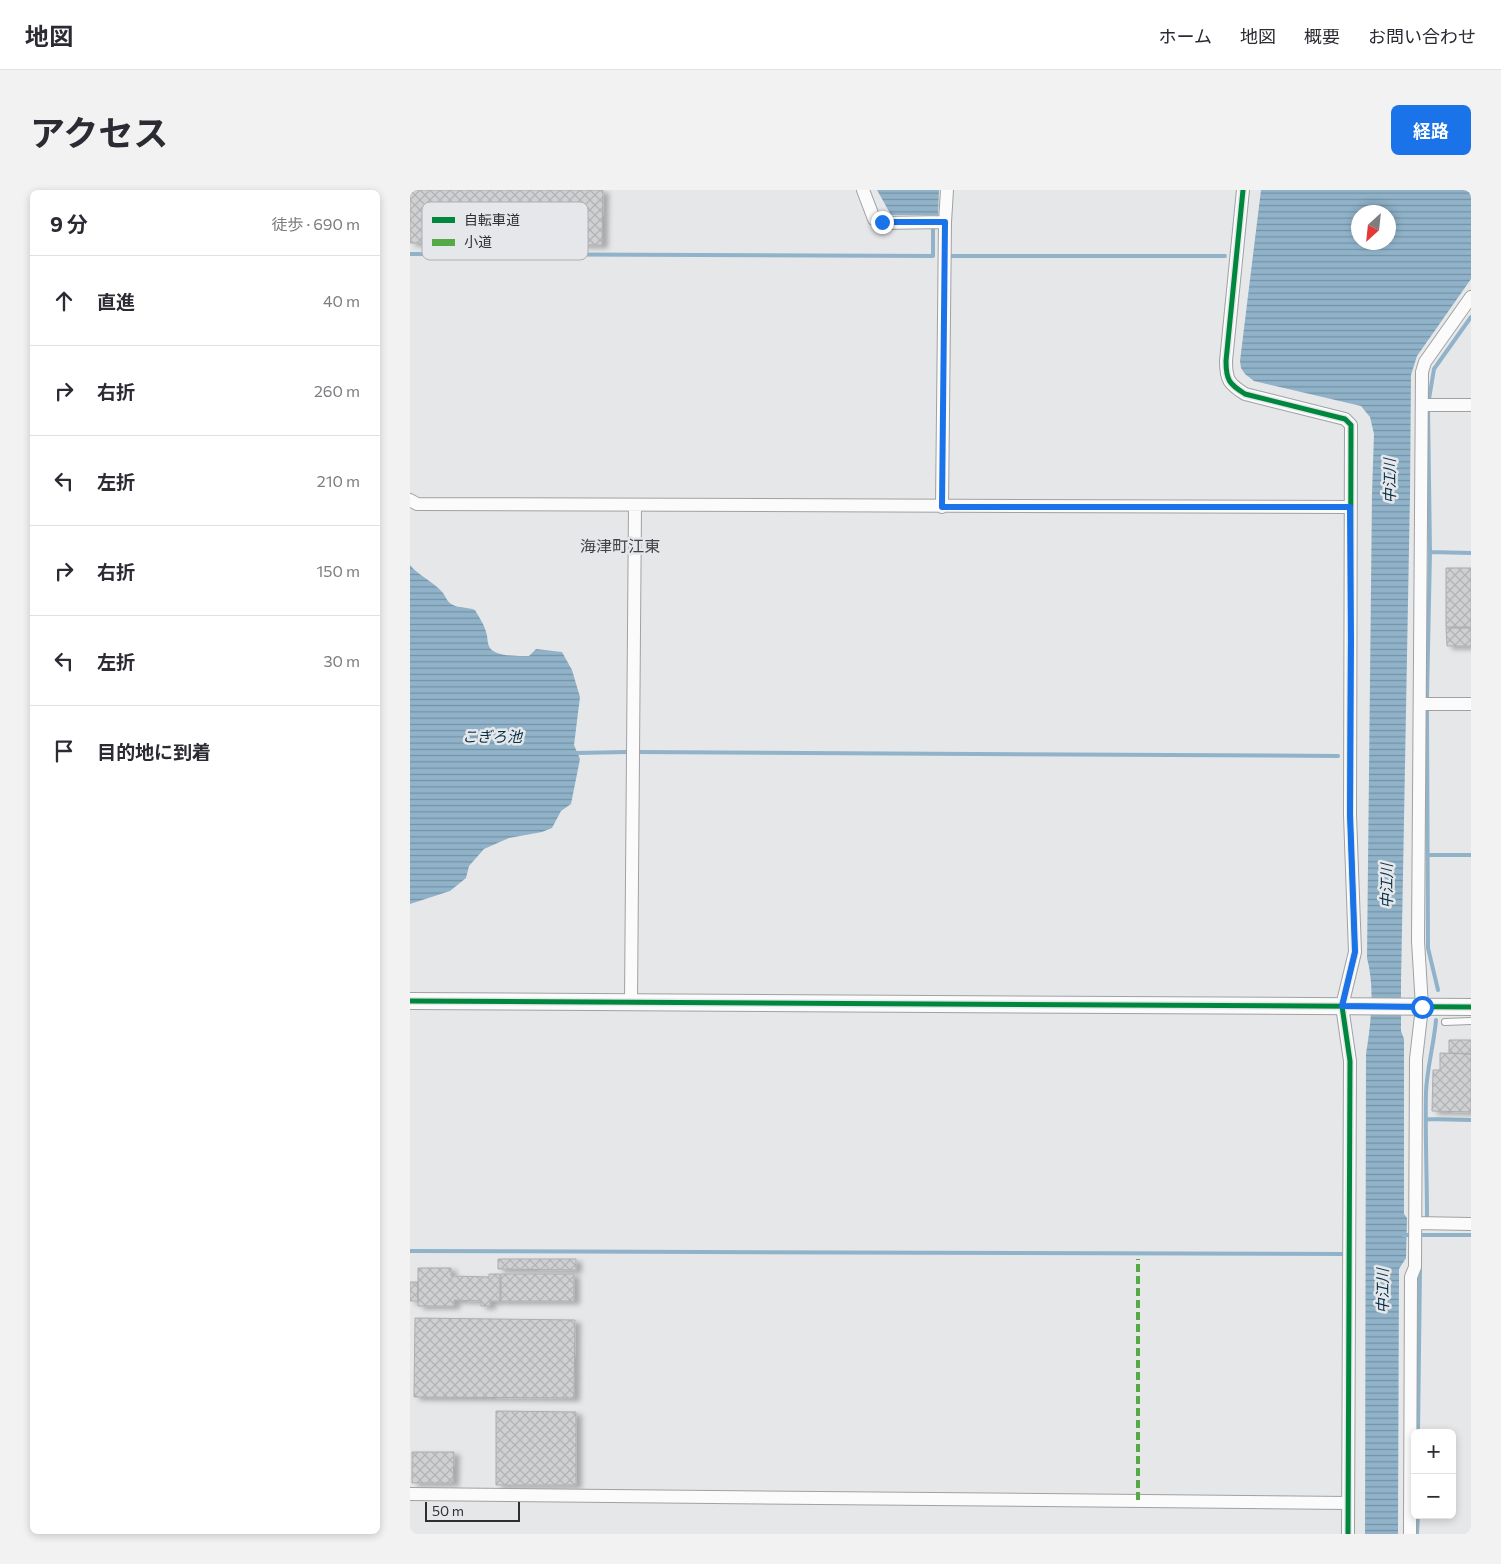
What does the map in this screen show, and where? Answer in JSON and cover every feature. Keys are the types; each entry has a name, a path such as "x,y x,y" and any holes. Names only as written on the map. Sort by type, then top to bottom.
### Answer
{"street":[{"path":"863,190 874,219 882,222 939,222"},
{"path":"942,507 939,222 947,190"},
{"path":"1243,190 1226,376 1233,386 1245,394 1345,419 1351,425 1350,814 1355,952 1349,1006 1348,1534"},
{"path":"1410,1534 1411,1277 1416,1267 1422,372 1425,362 1471,297"},
{"path":"1422,405 1471,405"},
{"path":"410,500 417,504 635,506 1350,507"},
{"path":"631,1002 635,506"},
{"path":"1420,704 1471,704"},
{"path":"410,1002 1471,1007"},
{"path":"1416,1225 1471,1224"},
{"path":"410,1494 1348,1503"}],"lane":[{"path":"1445,1022 1471,1021"}],"water":[{"path":"877,190 939,190 938,215 891,215"},
{"name":"中江川","path":"1261,190 1471,190 1471,279 1417,356 1411,375 1401,983 1401,1031 1404,1039 1404,1214 1407,1218 1406,1258 1399,1269 1398,1534 1365,1534 1366,1054 1371,1006 1371,981 1367,958 1374,434 1370,417 1361,406 1254,381 1241,368 1240,361"},
{"name":"こぎろ池","path":"410,565 439,589 451,604 475,610 487,634 489,646 493,651 520,656 529,656 536,649 562,652 572,670 580,697 574,745 580,759 571,804 561,811 552,828 542,832 509,838 484,849 469,866 466,878 450,891 410,904"}],"building":[{"path":"410,190 603,190 602,245 588,245 588,202 422,202 422,243 410,243"},
{"path":"1446,568 1471,568 1471,627 1446,627"},
{"path":"1446,628 1471,628 1471,646 1447,646"},
{"path":"1449,1040 1471,1040 1471,1054 1449,1053"},
{"path":"1440,1053 1471,1054 1471,1112 1432,1111 1433,1070 1440,1070"},
{"path":"498,1259 576,1259 576,1270 498,1269"},
{"path":"418,1268 451,1268 451,1276 489,1277 489,1274 500,1274 500,1301 490,1301 490,1306 481,1306 481,1301 454,1300 454,1306 418,1306"},
{"path":"501,1274 574,1274 574,1301 501,1301"},
{"path":"410,1282 418,1282 418,1301 410,1301"},
{"path":"415,1318 575,1320 574,1398 414,1397"},
{"path":"496,1411 576,1412 576,1485 496,1485"},
{"path":"412,1452 454,1452 453,1483 412,1483"}],"waterway":[{"path":"588,255 933,256 933,224"},
{"path":"410,254 422,254"},
{"path":"950,256 1225,256"},
{"path":"1429,399 1434,369 1471,317"},
{"path":"1427,697 1430,552 1428,409"},
{"path":"1430,552 1471,553"},
{"path":"1427,710 1428,948 1438,990"},
{"path":"576,753 627,752"},
{"path":"637,752 1338,756"},
{"path":"1429,855 1471,855"},
{"path":"1427,1217 1426,1092 1436,1020"},
{"path":"1427,1119 1471,1120"},
{"path":"1403,1235 1471,1235"},
{"path":"410,1251 1346,1254"},
{"path":"1418,1429 1420,1268"},
{"path":"1417,1534 1418,1519"}],"marked path":[{"path":"1138,1259 1138,1500"}],"cycle path":[{"path":"1243,190 1226,361 1228,377 1232,384 1245,394 1345,419 1351,425 1350,815 1355,952 1342,1006 1350,1061 1348,1534"},
{"path":"410,1001 1471,1007"}],"district":[{"name":"海津町江東","path":"620,546"}],"route":[{"path":"882,222 945,222 942,507 1350,507 1350,814 1355,952 1342,1006 1422,1007"}]}
